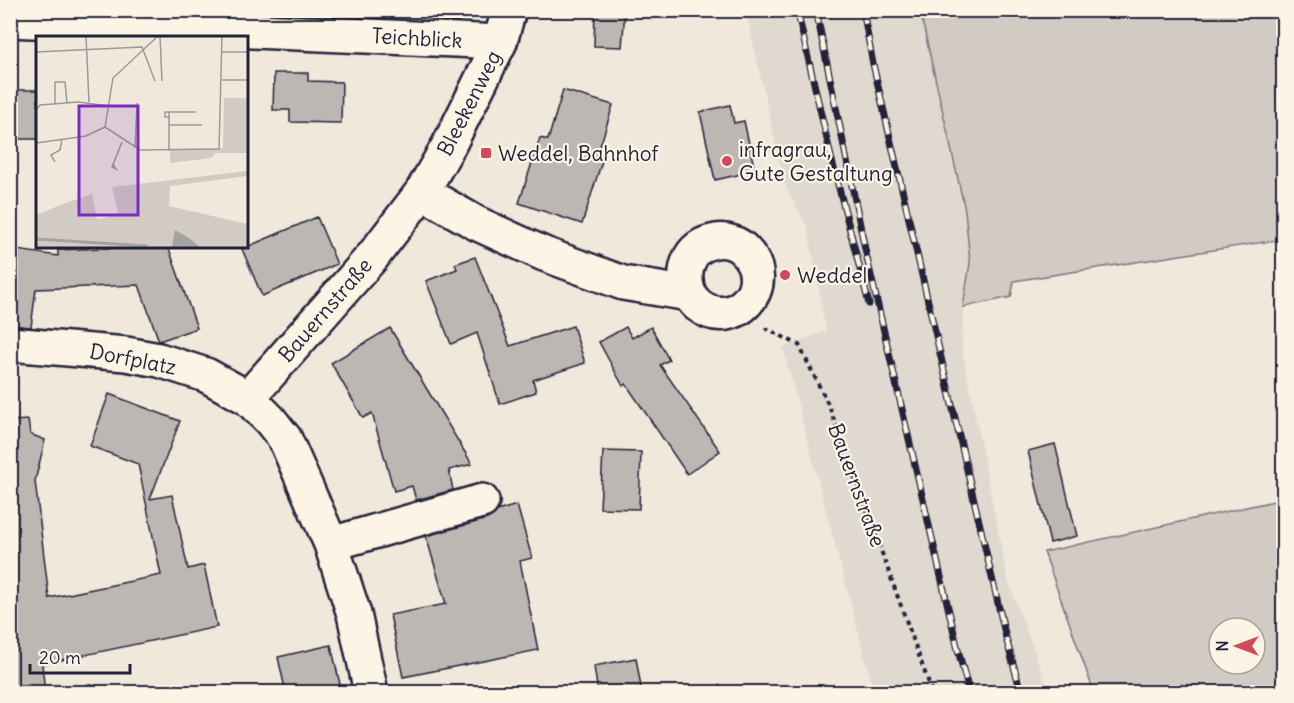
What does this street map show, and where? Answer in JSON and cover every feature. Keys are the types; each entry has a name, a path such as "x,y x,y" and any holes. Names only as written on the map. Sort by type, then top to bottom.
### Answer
{"street":[{"name":"Bleekenweg","path":"422,192 450,144 500,42 509,10"},
{"name":"Teichblick","path":"10,20 500,42"},
{"path":"422,192 476,223 544,254 623,283 689,294"},
{"name":"Bauernstraße","path":"248,398 373,256 422,192"},
{"path":"721,240 732,242 742,247 751,257 756,269 757,280 752,295 743,306 721,314 707,311 689,294 685,272 689,259 700,247 721,240"},
{"name":"Dorfplatz","path":"10,344 115,352 159,360 206,375 248,398"},
{"path":"248,398 285,439 331,544 354,614 371,693"},
{"path":"331,544 482,501"}],"path":[{"name":"Bauernstraße","path":"743,306 762,327 799,345 829,406 932,693"}],"shaded area":[{"path":"746,11 920,11 965,210 970,263 963,307 962,349 1008,581 1049,692 874,692 783,348 826,331 808,228 785,185"},
{"path":"920,11 1283,11 1283,276 1277,240 1014,281 1011,297 963,307 970,263 965,210"},
{"path":"1283,499 1283,692 1094,692 1044,552"}],"building":[{"path":"595,10 625,11 622,47 594,46"},
{"path":"274,73 308,73 308,81 342,82 341,123 290,122 290,110 273,110"},
{"path":"10,90 36,90 36,139 10,139"},
{"path":"563,90 613,105 597,156 603,158 582,224 519,203 540,138 548,140"},
{"path":"730,105 734,123 744,121 755,171 715,180 700,112"},
{"path":"317,217 337,264 262,296 242,249"},
{"path":"169,248 197,328 159,341 139,285 36,289 31,327 10,325 10,249 58,256 58,250"},
{"path":"475,257 510,346 573,326 585,363 533,380 536,392 500,404 477,333 451,344 426,281 457,269 455,264"},
{"path":"626,327 632,338 651,327 669,360 660,365 720,451 687,474 626,384 623,386 599,342"},
{"path":"390,328 472,464 449,470 453,490 416,500 412,486 394,491 372,413 363,418 331,363"},
{"path":"109,394 180,421 150,499 172,495 188,569 204,565 217,627 42,664 45,693 10,693 10,421 28,420 30,434 45,440 35,481 49,598 161,575 138,464 90,446"},
{"path":"1055,444 1077,536 1050,543 1028,451"},
{"path":"603,451 641,452 639,509 600,508"},
{"path":"517,505 532,558 520,561 538,650 403,677 390,615 446,604 426,536 487,519 497,511"},
{"path":"331,645 342,693 286,693 278,657"},
{"path":"636,658 642,693 598,693 594,666"}],"railway":[{"path":"797,10 832,161 869,304"},
{"path":"816,10 866,254 969,692"},
{"path":"863,10 873,64 1006,638 1021,692"}],"place":[{"name":"Weddel, Bahnhof","path":"486,153"},
{"name":"infragrau, Gute Gestaltung","path":"727,161"},
{"name":"Weddel","path":"785,275"}]}
